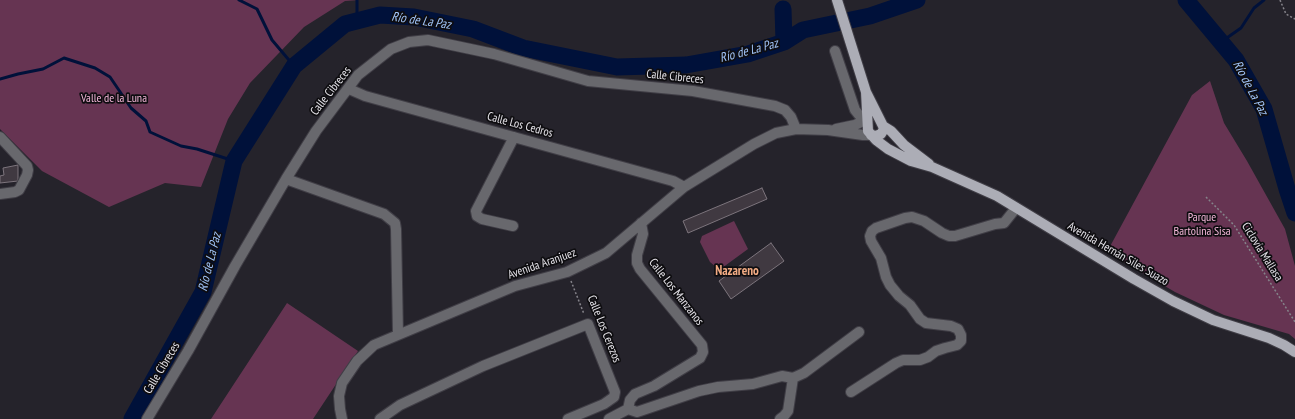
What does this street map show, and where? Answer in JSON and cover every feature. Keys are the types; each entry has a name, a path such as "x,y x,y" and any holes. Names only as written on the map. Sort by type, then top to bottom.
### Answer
{"main road":[{"path":"837,0 866,92 884,129 881,134 876,136 869,131 866,117 866,92"},
{"name":"Avenida Hernán Siles Suazo","path":"882,123 904,145 932,167"},
{"name":"Avenida Hernán Siles Suazo","path":"869,131 876,140 888,149 911,161 932,167 997,196 1173,301 1213,320 1269,338 1295,352"}],"street":[{"name":"Calle Cibreces","path":"147,419 188,351 235,266 286,179 316,131 358,75 391,49 409,42 428,40 494,54 588,81 693,92 775,106 785,110 791,117 796,129"},
{"path":"828,130 855,125 863,121 866,117 860,115 855,110 835,50"},
{"name":"Calle Los Cedros","path":"349,89 365,96 673,181 684,187"},
{"name":"Avenida Aranjuez","path":"342,419 339,396 342,383 357,360 374,345 515,286 567,272 606,253 684,187 754,144 776,133 796,129 828,130 863,135 869,131"},
{"path":"0,137 27,166 28,170 27,175 18,190 15,192 0,194"},
{"path":"513,226 482,219 477,216 476,211 514,137"},
{"path":"286,179 384,214 391,218 395,223 398,334"},
{"path":"851,392 896,363 903,360 920,360 928,357 936,351 957,345 961,341 961,335 958,329 951,326 926,323 920,319 910,305 899,296 890,285 886,277 882,258 871,241 870,236 872,232 876,228 912,217 924,221 942,233 949,236 955,236 995,224 1004,223 1016,208"},
{"name":"Calle Los Manzanos","path":"628,409 630,400 635,394 654,386 700,358 703,352 702,345 640,269 637,263 637,255 643,234 641,223"},
{"path":"380,419 400,405 482,366 588,324"},
{"name":"Calle Los Cerezos","path":"568,419 604,404 614,397 615,392 588,324"},
{"path":"609,419 628,409 637,412 699,391 718,387 753,384 782,376 793,378 804,373 859,332"},
{"path":"780,419 788,411 793,378"}],"path":[{"path":"1280,0 1286,14 1295,19"},
{"name":"Ciclovía Mallasa","path":"1206,197 1234,225 1295,322"},
{"name":"Calle Los Cerezos","path":"567,272 588,324"}],"green space":[{"name":"Valle de la Luna","path":"0,0 359,0 345,1 304,27 250,83 228,119 201,187 165,183 109,207 42,171 0,129"},
{"name":"Parque Bartolina Sisa","path":"1210,81 1224,123 1285,229 1295,266 1295,339 1289,334 1224,315 1175,292 1107,252 1192,95"},
{"path":"734,221 748,249 722,268 716,267 710,262 700,242 702,236"},
{"path":"287,303 358,351 313,419 211,419"}],"building":[{"path":"18,165 18,181 0,183 0,176 4,175 3,168"},
{"path":"762,188 767,199 688,233 683,221"},
{"path":"771,243 784,261 731,299 719,281"}],"waterway":[{"path":"239,0 257,9 272,40 294,66"},
{"path":"357,0 357,21"},
{"name":"Río de La Paz","path":"132,419 203,292 234,161 294,66 345,24 380,15 414,17 473,29 523,48 617,67 686,65 748,54 784,42 803,30 870,16 917,0"},
{"name":"Río de La Paz","path":"1186,0 1236,60 1264,109 1295,213"},
{"path":"1221,42 1241,28 1254,8 1264,0"},
{"path":"783,9 784,42"},
{"path":"0,79 43,69 64,58 95,68 110,77 131,108 146,121 150,132 181,146 197,149 234,161"}],"district":[{"name":"Nazareno","path":"737,271"}]}
